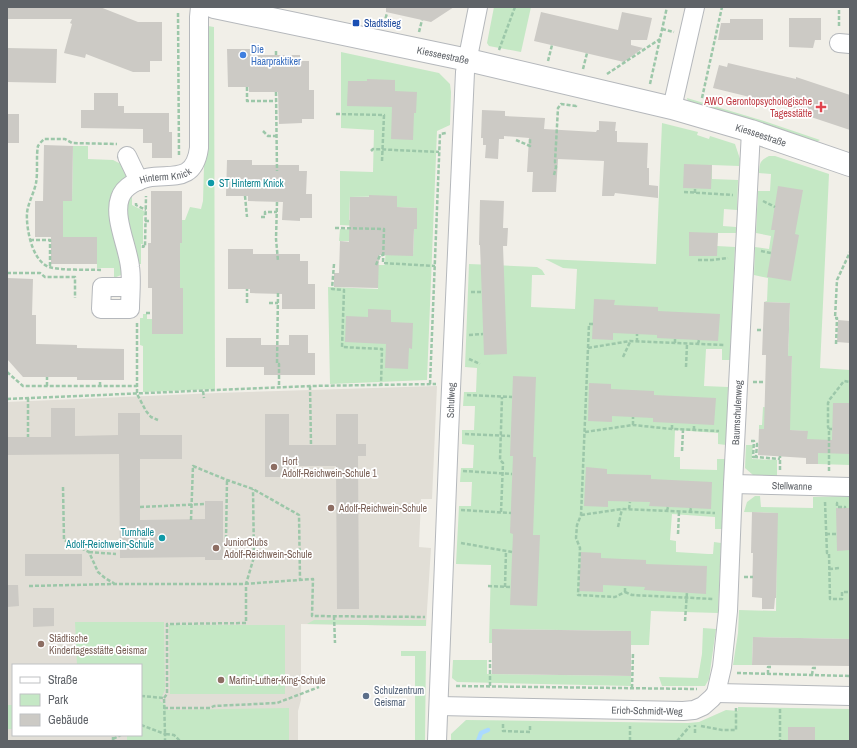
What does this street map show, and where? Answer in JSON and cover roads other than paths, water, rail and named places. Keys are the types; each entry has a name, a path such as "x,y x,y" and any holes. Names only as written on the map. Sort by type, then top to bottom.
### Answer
{"street":[{"name":"Hinterm Knick","path":"130,287 102,287 101,308 133,311 130,287 131,267 119,215 120,197 127,188 142,179 179,175 189,171 197,162 199,148 200,7"},
{"name":"Kiesseestraße","path":"214,7 468,60 672,108 751,131 850,165"},
{"name":"Schulweg","path":"437,741 445,541 457,390 465,72 478,7"},
{"path":"672,108 694,7"},
{"name":"Baumschulenweg","path":"716,693 722,667 729,600 733,484 751,131"},
{"path":"127,156 142,179"},
{"name":"Stellwanne","path":"733,484 850,487"},
{"path":"716,693 850,696"},
{"name":"Erich-Schmidt-Weg","path":"439,706 683,711 694,710 703,706 716,693"}],"waterway":[{"path":"478,741 481,733 488,730"}],"place":[{"name":"Stadtstieg","path":"356,23"},
{"name":"Die Haarpraktiker","path":"243,55"},
{"name":"AWO Gerontopsychologische Tagesstätte","path":"821,107"},
{"name":"ST Hinterm Knick","path":"211,183"},
{"name":"Hort Adolf-Reichwein-Schule 1","path":"274,467"},
{"name":"Adolf-Reichwein-Schule","path":"331,508"},
{"name":"Turnhalle Adolf-Reichwein-Schule","path":"162,538"},
{"name":"JuniorClubs Adolf-Reichwein-Schule","path":"216,548"},
{"name":"Städtische Kindertagesstätte Geismar","path":"41,644"},
{"name":"Martin-Luther-King-Schule","path":"221,680"},
{"name":"Schulzentrum Geismar","path":"366,696"}]}
